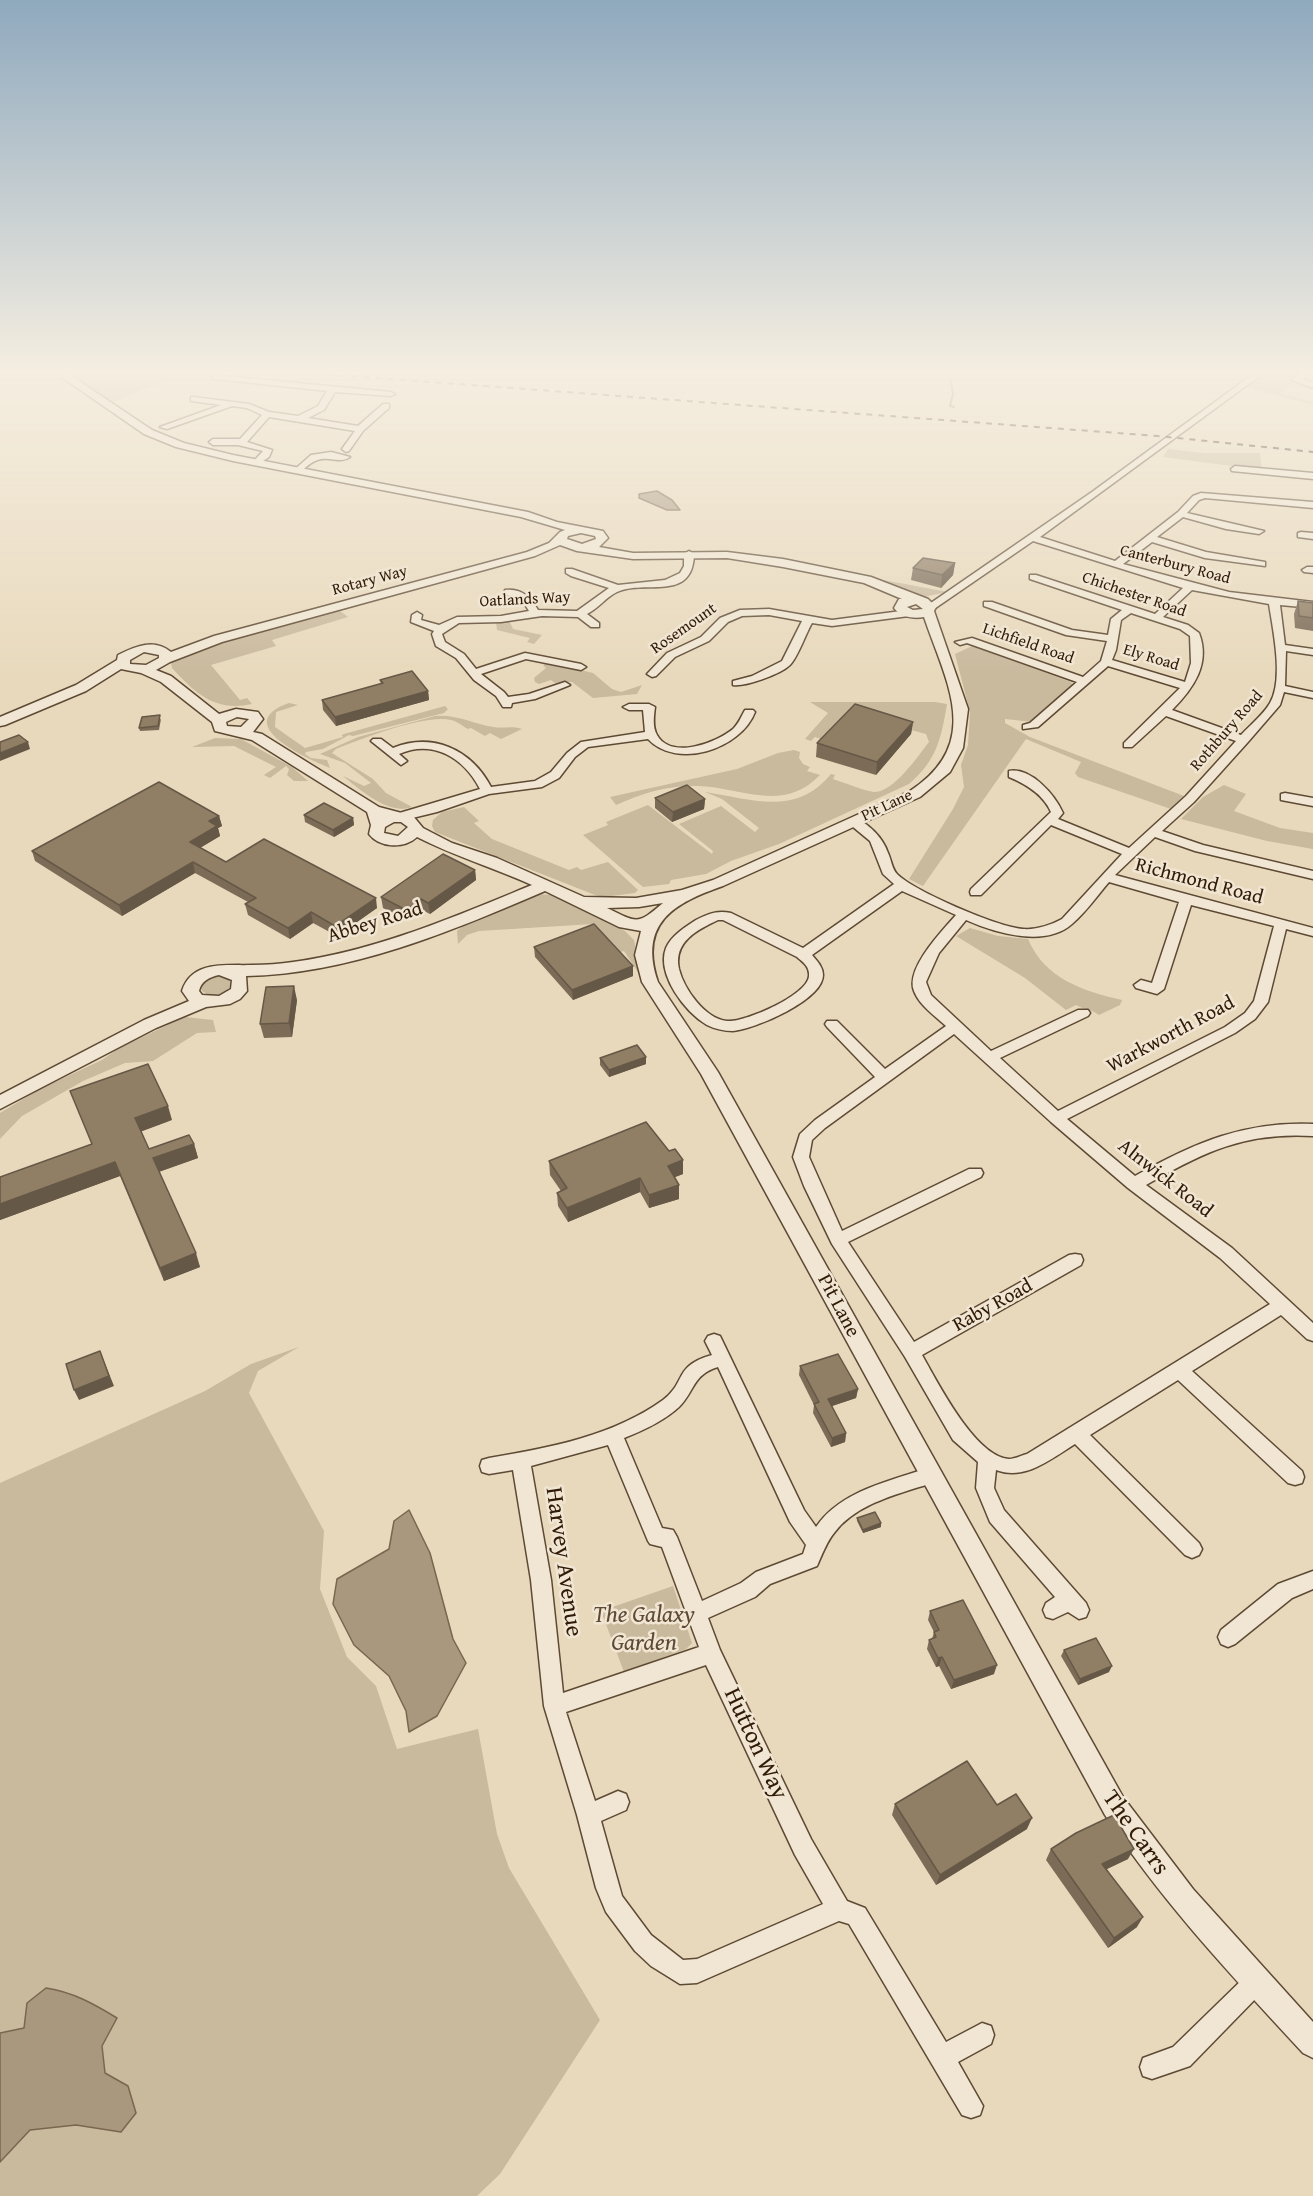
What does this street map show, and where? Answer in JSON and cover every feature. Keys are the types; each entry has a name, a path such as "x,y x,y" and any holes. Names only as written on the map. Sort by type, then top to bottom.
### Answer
{"street":[{"path":"306,471 494,507 554,525 594,531 610,548 625,555"},
{"path":"906,610 942,598 1033,538 1124,471"},
{"path":"1263,471 1313,476"},
{"path":"1117,564 1181,514 1196,498 1204,495 1313,505"},
{"path":"1181,514 1226,526 1259,531"},
{"path":"554,525 566,545 625,555 727,555 783,563 853,576 879,584 924,605"},
{"name":"Rotary Way","path":"140,670 218,639 531,554 553,545 568,532 581,530"},
{"path":"1301,535 1313,536"},
{"path":"582,548 597,544 602,538"},
{"name":"Canterbury Road","path":"1033,538 1190,586 1274,603 1313,605"},
{"path":"1150,538 1220,558 1262,564"},
{"name":"Rotary Way","path":"531,554 582,548"},
{"path":"572,575 604,580 617,588 656,585 683,576 690,568 689,554"},
{"name":"Chichester Road","path":"1033,577 1184,627 1195,635 1197,664 1194,675 1187,686 1128,745"},
{"path":"1156,618 1190,586"},
{"name":"Oatlands Way","path":"440,629 462,620 500,619 535,613 580,613 594,608 617,588"},
{"path":"894,591 906,610 933,626"},
{"path":"509,592 523,593 531,602 535,613"},
{"name":"Rothbury Road","path":"853,822 875,839 881,850 886,869 902,885 992,927 1009,932 1024,933 1054,929 1067,922 1131,853 1190,799 1272,709 1281,688 1280,647 1274,603"},
{"path":"988,604 1070,633 1112,639"},
{"name":"Pit Lane","path":"685,894 718,883 929,786 949,765 957,750 962,724 961,709 924,605"},
{"path":"1106,662 1111,650 1116,619 1129,609"},
{"name":"Rosemount","path":"652,674 671,655 705,639 724,620 736,614 769,612 808,620 843,622 906,610"},
{"path":"580,613 595,625"},
{"path":"414,620 440,629 437,634 440,644 460,656 474,673 507,703 566,685"},
{"path":"737,683 776,670 791,657 799,634 808,620"},
{"name":"Rotary Way","path":"122,662 123,658 134,651 218,639"},
{"name":"Lichfield Road","path":"960,642 968,640 1085,681"},
{"path":"1280,647 1313,652"},
{"path":"150,648 165,653 166,679"},
{"path":"474,673 525,652 581,667"},
{"path":"0,722 83,686 113,670 122,662 124,666 166,679 206,709 219,721 220,728 236,732 256,730 376,817 384,820 433,809 487,791 527,787 548,780 555,775 576,750 585,744 651,735"},
{"name":"Ely Road","path":"1106,662 1187,686"},
{"name":"Lichfield Road","path":"1027,727 1034,725 1106,662"},
{"path":"83,686 140,670"},
{"path":"776,670 789,676"},
{"path":"1281,688 1313,695"},
{"path":"628,707 649,707 651,735 659,744 672,750 697,750 735,732 752,714"},
{"path":"206,709 253,715 256,719 256,730"},
{"path":"1163,711 1244,740"},
{"path":"219,721 236,713"},
{"path":"377,741 396,757 420,744 450,752 469,765 481,779 487,791"},
{"path":"976,892 1057,813 1054,806 1033,784 1013,774"},
{"path":"1285,797 1313,802"},
{"path":"399,840 409,837 433,809"},
{"path":"376,817 376,834 379,837 447,846 492,861 564,893 597,912 641,926 685,894"},
{"path":"399,817 409,819 416,828 447,846"},
{"path":"1051,821 1131,853"},
{"path":"1154,832 1199,848 1313,875"},
{"name":"Abbey Road","path":"477,911 505,895 526,877"},
{"name":"Richmond Road","path":"1107,877 1186,900 1313,932"},
{"name":"Abbey Road","path":"239,990 259,978 284,970 348,957 436,928 545,885"},
{"path":"803,955 902,885"},
{"path":"564,893 604,903 635,902 685,894"},
{"path":"1141,985 1157,989 1186,900"},
{"path":"643,945 622,921 619,909 635,902 654,908 655,917"},
{"name":"Alnwick Road","path":"964,914 924,966 919,979 920,990 932,1005 1056,1118 1134,1184 1226,1253 1313,1334"},
{"path":"719,915 726,916 803,955 815,968 816,977 802,997 746,1023 731,1026 714,1022 685,997 675,975 672,950 677,941 709,917 719,915"},
{"name":"Pit Lane","path":"655,917 643,945 645,972 650,982 709,1072 1037,1668"},
{"name":"Warkworth Road","path":"1056,1118 1230,1030 1250,1016 1262,1002 1281,924"},
{"name":"Abbey Road","path":"228,971 284,970"},
{"path":"0,1103 197,997 222,1001 239,990 240,979 228,971 201,975 195,980 197,997"},
{"path":"990,1057 1083,1013"},
{"path":"832,1024 884,1077"},
{"path":"955,1026 820,1124 805,1138 801,1157 838,1240 910,1352 959,1434 988,1459 1009,1467 1032,1461 1283,1305"},
{"path":"1134,1184 1193,1152 1232,1136 1269,1128 1313,1130"},
{"path":"838,1240 975,1173"},
{"name":"Raby Road","path":"910,1352 1075,1260"},
{"path":"714,1341 797,1516 815,1542"},
{"path":"489,1466 559,1454 614,1434 671,1404 693,1371 722,1359"},
{"path":"1179,1370 1295,1477"},
{"path":"614,1434 654,1535 657,1538 666,1536 697,1613 748,1590 763,1578 810,1560 815,1542 828,1522 844,1508 931,1475"},
{"path":"1077,1434 1192,1549"},
{"path":"988,1459 985,1488 997,1516 1067,1607"},
{"name":"Harvey Avenue","path":"521,1461 541,1580 554,1706 588,1815 607,1888 614,1904 643,1943 659,1958 680,1972 697,1971 839,1909"},
{"path":"1228,1637 1285,1591 1313,1580"},
{"name":"Hutton Way","path":"697,1613 711,1653 803,1847 839,1909 857,1916 971,2106"},
{"path":"554,1706 711,1653"},
{"name":"The Carrs","path":"1037,1668 1128,1828 1187,1905 1313,2043"},
{"path":"588,1815 618,1802"},
{"path":"1152,2067 1181,2057 1257,1981"},
{"path":"943,2057 982,2035"}],"green space":[{"path":"878,579 948,592 923,597"},
{"path":"339,610 348,617 272,640 276,646 211,665 240,700 247,698 252,704 227,705 207,699 189,686 172,668 171,662 181,654"},
{"path":"509,620 513,629 542,635 534,644 527,642 530,638 497,630 496,622"},
{"path":"972,646 1071,682 1073,686 1033,722 1005,719 1005,723 1030,737 1184,796 1171,809 1078,777 1075,773 1081,762 1026,739 923,886 909,879 953,809 964,787 961,765 968,745 970,712 955,654"},
{"path":"548,662 593,673 612,689 621,692 642,685 637,694 593,698 572,682 555,683 551,680 539,684 535,682 534,678 546,668 543,665"},
{"path":"810,702 935,702 947,704 940,738 932,757 909,784 779,844 731,861 706,874 671,880 669,884 643,887 583,835 608,825 606,822 648,805 712,854 713,851 679,824 721,806 755,832 759,828 722,799 705,792 756,801 788,800 803,796 831,774 835,775 833,779 859,788 874,792 881,791 904,773 929,742 926,734 859,716 830,742 815,737 811,741 805,739 828,713"},
{"path":"289,703 298,705 276,712 275,727 305,748 343,737 344,734 445,706 448,709 444,713 353,736 349,735 323,749 306,752 305,754 311,758 327,760 330,768 292,749 270,730 267,721 273,711"},
{"path":"435,716 458,718 486,726 522,729 501,739 490,733 485,736 451,720 439,719 410,724 377,734 336,749 332,753 373,779 386,793 412,807 403,809 384,805 375,800 343,776 364,786 371,783 345,763 320,754 358,737"},
{"path":"215,738 241,739 292,767 308,781 294,781 287,775 289,769 286,766 270,778 264,775 276,767 234,746 192,747"},
{"path":"794,750 800,752 799,758 803,764 810,767 807,771 820,775 806,787 791,793 776,796 761,795 714,787 686,786 656,791 616,805 610,797 737,769 778,753"},
{"path":"1224,785 1246,794 1234,811 1280,828 1313,833 1313,849 1267,841 1181,819 1203,797"},
{"path":"464,807 479,821 474,823 492,839 569,870 577,867 581,870 608,862 638,890 635,893 604,897 595,895 435,832 432,826 433,820 442,812"},
{"path":"538,894 552,895 625,931 634,940 641,977 624,951 617,953 593,924 479,931 467,935 458,944 457,931 464,925 528,899 525,897"},
{"path":"970,928 998,936 1028,939 1035,953 1055,974 1080,987 1122,1000 1120,1005 1099,1015 1076,1005 1066,1010 1025,978 956,936"},
{"path":"214,976 229,978 231,985 221,994 209,995 201,990 202,983"},
{"path":"185,1017 213,1020 216,1032 197,1033 153,1061 125,1063 83,1081 22,1116 0,1139 0,1113 40,1089 102,1060 119,1048"},
{"path":"299,1347 258,1371 249,1393 324,1531 320,1589 347,1657 376,1686 397,1749 478,1729 497,1834 509,1868 600,2020 500,2174 477,2196 0,2196 0,2162 30,2130 76,2125 121,2132 128,2086 105,2073 102,2046 27,2003 24,2028 0,2033 0,1483 205,1391 251,1364"},
{"name":"The Galaxy Garden","path":"673,1586 692,1643 686,1649 624,1672 601,1611"}],"shaded area":[{"path":"657,491 672,500 680,510 667,510 639,498 639,494"},
{"path":"409,1510 430,1553 453,1639 466,1663 437,1716 409,1732 406,1711 389,1676 354,1645 333,1604 337,1579 389,1549 394,1521"},
{"path":"46,1988 92,2003 117,2018 102,2046 105,2073 128,2086 136,2113 121,2132 76,2125 30,2130 0,2162 0,2033 24,2028 27,2003"}],"building":[{"path":"923,558 955,563 942,575 913,568"},
{"path":"1298,601 1313,603 1313,618 1299,616"},
{"path":"412,671 428,691 335,717 322,700 383,683 380,680"},
{"path":"855,704 913,722 877,762 817,743"},
{"path":"160,715 158,726 139,728 142,717"},
{"path":"19,735 28,742 0,753 0,742"},
{"path":"159,782 219,816 209,821 217,826 190,842 226,862 264,839 376,898 335,926 311,912 288,928 245,904 256,898 193,862 119,905 32,851"},
{"path":"687,785 705,799 673,812 655,798"},
{"path":"324,803 353,818 333,830 304,815"},
{"path":"443,854 475,870 428,903 421,899 406,910 381,897"},
{"path":"594,924 633,966 572,990 534,947"},
{"path":"294,986 289,1023 260,1024 266,987"},
{"path":"637,1045 646,1057 609,1070 600,1058"},
{"path":"148,1064 168,1106 135,1118 149,1149 189,1135 194,1144 153,1158 196,1253 160,1268 115,1162 0,1204 0,1177 92,1144 70,1091"},
{"path":"646,1122 669,1151 675,1149 683,1160 668,1166 679,1185 649,1195 640,1178 567,1208 557,1193 567,1188 549,1161"},
{"path":"100,1351 109,1376 74,1390 66,1364"},
{"path":"838,1354 858,1389 828,1399 846,1433 832,1438 814,1404 819,1402 800,1366"},
{"path":"875,1512 881,1523 863,1530 857,1518"},
{"path":"963,1600 997,1665 954,1680 942,1657 938,1658 929,1640 936,1637 934,1632 939,1630 930,1611"},
{"path":"1096,1638 1112,1666 1080,1679 1064,1650"},
{"path":"967,1761 997,1805 1016,1794 1032,1818 940,1875 895,1804"},
{"path":"1114,1815 1134,1849 1102,1864 1143,1917 1114,1938 1051,1849 1076,1833"}]}
